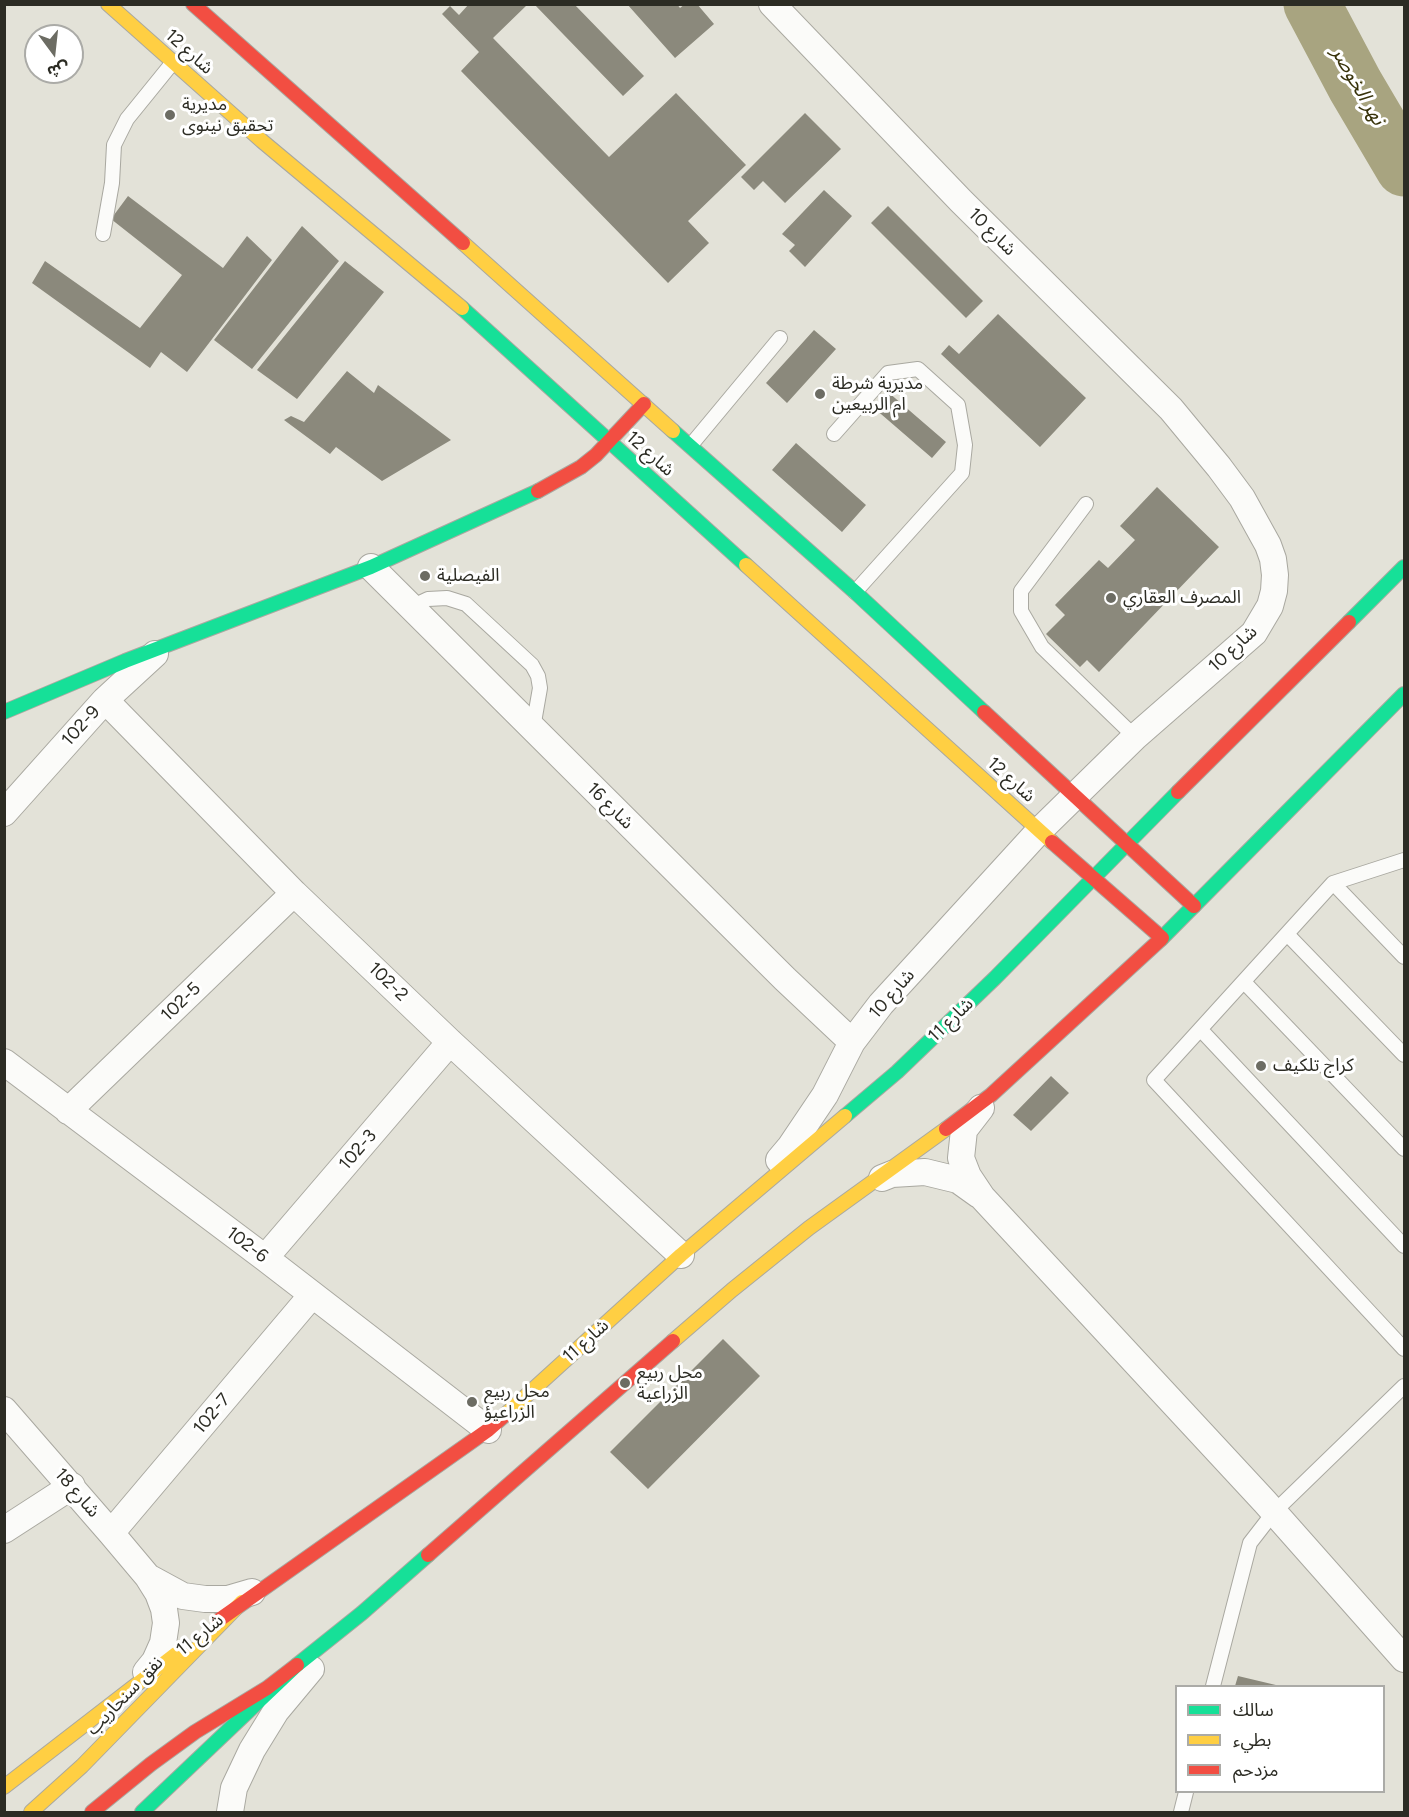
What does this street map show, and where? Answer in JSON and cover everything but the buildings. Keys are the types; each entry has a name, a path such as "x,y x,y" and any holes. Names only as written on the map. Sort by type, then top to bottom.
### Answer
{"main road":[{"name":"شارع 12","path":"108,4 262,141 464,310 1092,878 1162,938"},
{"name":"شارع 12","path":"193,4 855,592 1194,906"},
{"path":"4,712 165,646 371,567 549,486 581,467 610,442 644,404"},
{"name":"شارع 11","path":"4,1786 242,1602 488,1430 681,1255 897,1072 995,978 1404,567"},
{"path":"92,1812 195,1732 267,1688 297,1665 362,1613 732,1290 808,1228 991,1095 1162,938 1404,694"},
{"name":"نفق سنحاريب","path":"32,1812 82,1766 242,1602"},
{"path":"142,1812 297,1665"}],"street":[{"name":"شارع 10","path":"739,1206 790,1147 825,1095 852,1042 881,1004 1040,830 1136,737 1254,633 1263,620 1272,598 1275,575 1273,560 1261,531 1220,467 1171,409 961,201 781,7"},
{"name":"شارع 16","path":"371,567 785,979 852,1042"},
{"name":"102-9","path":"4,813 105,700 165,646"},
{"name":"102-2","path":"105,700 294,893 450,1042 681,1255"},
{"name":"102-5","path":"68,1111 294,893"},
{"name":"102-3","path":"265,1258 450,1042"},
{"name":"102-6","path":"4,1062 265,1258 488,1430"},
{"path":"991,1095 964,1130 961,1158 968,1176 982,1197 1274,1512 1404,1659"},
{"path":"869,1184 892,1174 925,1172 958,1180 982,1197"},
{"name":"102-7","path":"111,1533 312,1295"},
{"name":"شارع 18","path":"4,1410 72,1486 148,1577"},
{"path":"4,1530 72,1486"},
{"path":"148,1577 183,1596 205,1599 228,1599 266,1587"},
{"path":"135,1686 155,1661 163,1643 166,1623 158,1593 148,1577"},
{"path":"230,1812 234,1788 252,1750 276,1710 362,1613"}],"lane":[{"path":"102,234 112,183 114,146 127,119 174,62"},
{"path":"691,445 780,338"},
{"path":"834,434 888,373 918,369 958,405 965,446 962,473 855,592"},
{"path":"1086,504 1021,591 1022,611 1042,647 1136,737"},
{"path":"411,607 429,599 447,598 466,604 532,665 538,676 540,688 533,728"},
{"path":"1404,860 1333,883 1202,1030 1154,1080 1404,1349"},
{"path":"1333,883 1404,957"},
{"path":"1287,934 1404,1056"},
{"path":"1244,981 1404,1149"},
{"path":"1202,1030 1404,1246"},
{"path":"1213,1685 1250,1543 1274,1512 1404,1386"},
{"path":"1181,1812 1186,1793"}],"waterway":[{"name":"نهر الخوصر","path":"1312,4 1355,85 1404,168"}],"traffic: fast":[{"path":"462,308 746,565"},
{"path":"673,431 855,592 984,712"},
{"path":"4,712 125,661 371,567 538,491"},
{"path":"1349,622 1404,567"},
{"path":"1161,939 1404,694"},
{"path":"845,1116 897,1072 995,978 1178,792"},
{"path":"142,1812 297,1665 362,1613 428,1555"}],"traffic: slow":[{"path":"108,4 262,141 462,308"},
{"path":"463,243 673,431"},
{"path":"746,565 1052,842"},
{"path":"505,1415 681,1255 845,1116"},
{"path":"673,1341 809,1228 946,1129"},
{"path":"31,1812 82,1766 242,1602"},
{"path":"4,1787 176,1654"}],"traffic: jam":[{"path":"193,4 463,243"},
{"path":"538,491 581,467 596,455 644,404"},
{"path":"1178,792 1349,622"},
{"path":"984,712 1194,906"},
{"path":"1052,842 1162,938"},
{"path":"946,1129 991,1095 1161,939"},
{"path":"428,1555 673,1341"},
{"path":"219,1620 488,1430 505,1415"},
{"path":"92,1812 195,1732 267,1688 297,1665"}],"place":[{"name":"مديرية تحقيق نينوى","path":"170,115"},
{"name":"مديرية شرطة ام الربيعين","path":"820,394"},
{"name":"الفيصلية","path":"425,576"},
{"name":"المصرف العقاري","path":"1111,598"},
{"name":"كراج تلكيف","path":"1261,1066"},
{"name":"محل ربيع الزراعية","path":"625,1383"},
{"name":"محل ربيع الزراعيؤ","path":"472,1402"}]}
